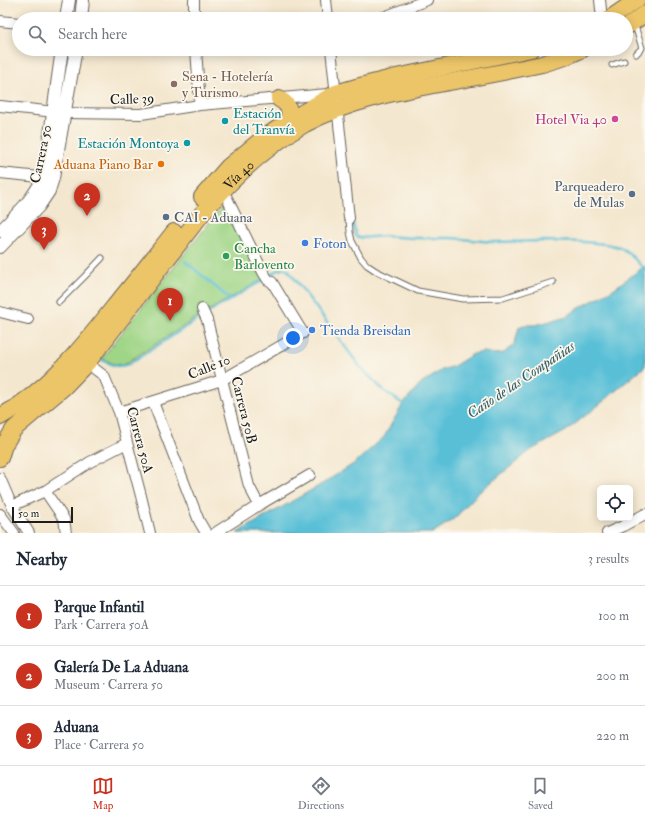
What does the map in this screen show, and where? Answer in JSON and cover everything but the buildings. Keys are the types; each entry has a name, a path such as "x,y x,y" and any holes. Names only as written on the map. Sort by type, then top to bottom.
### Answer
{"highway":[{"path":"619,12 637,0"},
{"name":"Vía 40","path":"0,458 4,445 14,429 64,388 87,363 204,211 223,190 258,157 360,86 497,56"},
{"name":"Vía 40","path":"0,417 16,407 52,378 76,353 202,197 228,168 261,140 287,122 338,101 364,100 542,64 567,56"},
{"path":"279,99 284,101 290,111 290,117 287,122"}],"street":[{"path":"67,12 69,0"},
{"path":"82,12 84,0"},
{"path":"194,0 194,12"},
{"path":"326,0 327,12"},
{"path":"397,12 427,0"},
{"path":"600,0 601,12"},
{"path":"0,21 12,22"},
{"name":"Carrera 50","path":"59,113 62,56"},
{"name":"Carrera 50","path":"0,247 39,206 49,191 48,178 59,113 74,56"},
{"path":"196,56 200,106"},
{"path":"333,56 349,218"},
{"name":"Calle 39","path":"0,106 59,113 141,114 200,106 279,99 338,101"},
{"path":"0,173 48,178"},
{"name":"Carrera 50","path":"0,231 27,204 48,178"},
{"name":"Calle 10","path":"119,412 222,380 303,334 272,282 265,276 223,190"},
{"path":"0,312 28,319"},
{"name":"Carrera 50B","path":"205,316 249,486 259,505"},
{"name":"Carrera 50A","path":"87,363 104,376 119,412 150,533"},
{"path":"153,402 198,521 206,533"},
{"path":"12,506 45,491 90,462 127,443"},
{"path":"216,533 259,505 310,475"},
{"path":"0,478 12,506 28,531"},
{"path":"45,491 64,519 66,533"},
{"path":"0,514 14,533"},
{"path":"607,533 645,514"}],"lane":[{"path":"634,21 642,48 636,54"},
{"path":"612,65 624,61"},
{"path":"349,218 352,241 361,258 367,265 376,271 418,291 463,299 503,298 553,282"},
{"path":"59,302 102,258"}],"green space":[{"path":"226,202 265,278 201,315 128,362 115,364 102,358"}],"water":[{"name":"Caño de las Compañias","path":"645,266 645,366 566,431 531,450 478,493 454,519 432,533 237,533 322,484 355,463 384,437 403,404 421,384 442,370 454,366 473,354 484,352 495,354 504,353 515,343 519,327 524,325 535,325 567,316 612,290"}],"waterway":[{"path":"351,220 356,236 360,238 384,236 452,238 492,242 542,241 605,244 620,247 630,254 643,268"},
{"path":"185,261 231,300"},
{"path":"269,276 280,269 288,270 361,368 383,390 403,404"},
{"path":"208,313 265,279"},
{"path":"102,360 115,366 129,364 203,316"}],"place":[{"name":"Sena - Hotelería y Turismo","path":"174,84"},
{"name":"Hotel Via 40","path":"615,119"},
{"name":"Estación del Tranvía","path":"225,121"},
{"name":"Estación Montoya","path":"187,143"},
{"name":"Aduana Piano Bar","path":"161,164"},
{"name":"Parqueadero de Mulas","path":"632,194"},
{"name":"Galería De La Aduana","path":"87,216"},
{"name":"CAI - Aduana","path":"166,217"},
{"name":"Foton","path":"305,243"},
{"name":"Aduana","path":"44,250"},
{"name":"Cancha Barlovento","path":"226,256"},
{"name":"Parque Infantil","path":"170,321"},
{"name":"Tienda Breisdan","path":"312,330"}]}
